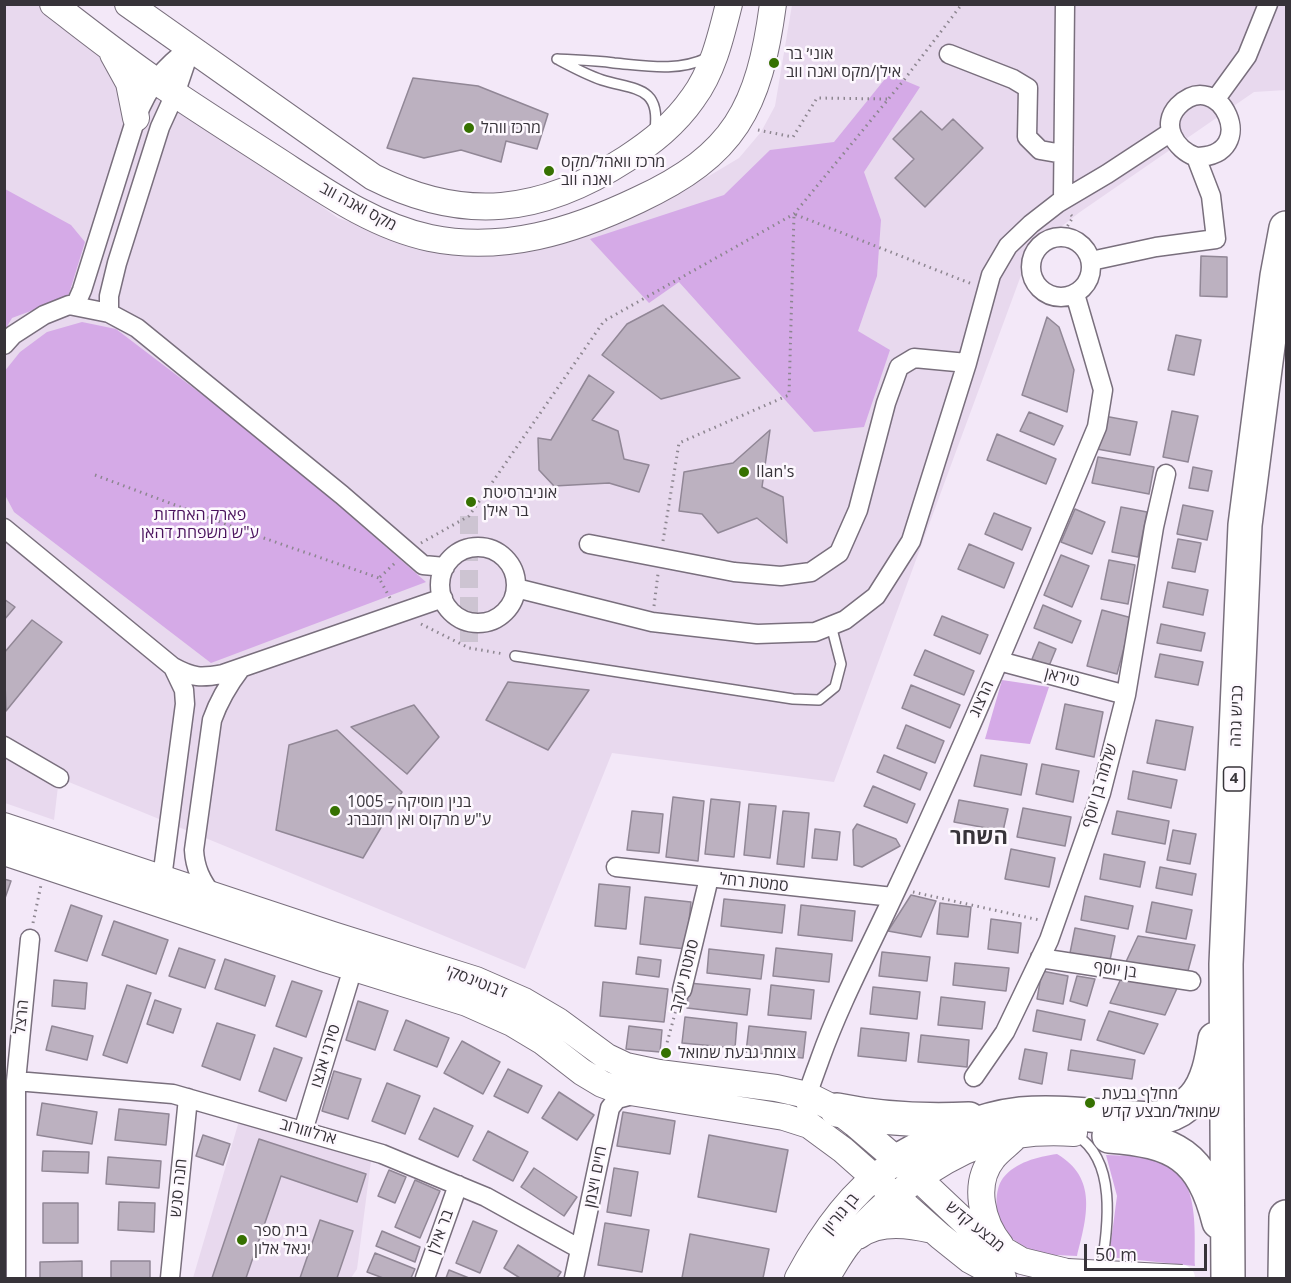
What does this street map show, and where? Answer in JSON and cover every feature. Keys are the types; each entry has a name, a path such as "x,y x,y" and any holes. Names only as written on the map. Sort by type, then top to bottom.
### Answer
{"highway":[{"name":"כביש גהה","path":"1228,1267 1226,964 1245,525 1276,276 1287,228"},
{"path":"1013,1126 1022,1114 1052,1113 1146,1119 1165,1116 1183,1108 1195,1097 1204,1081 1212,1058 1226,964"},
{"path":"823,1117 864,1116 1013,1126"},
{"path":"896,1172 957,1131 990,1120 1013,1126"},
{"path":"1074,1133 1149,1140 1186,1156 1208,1187 1215,1206 1228,1267"},
{"path":"1285,1275 1287,1217"}],"street":[{"name":"מקס ואנה ווב","path":"53,4 165,87 323,190 372,218 430,238 496,243 548,235 612,213 675,182 720,146 739,122 756,86 764,57 773,4"},
{"name":"מקס ואנה ווב","path":"129,4 372,177 398,189 442,202 500,207 529,204 570,190 602,175 668,128 693,99 705,77 715,54 729,4"},
{"path":"1063,199 1065,4"},
{"path":"1215,100 1247,56 1268,4"},
{"path":"103,42 117,58 126,77 136,118"},
{"path":"109,313 112,279 160,127 165,87 191,47"},
{"path":"949,54 1013,79 1028,88 1027,137 1040,150 1064,154"},
{"path":"75,306 136,118 146,94 165,87"},
{"path":"1201,96 1215,100 1227,112 1231,120 1228,139 1223,147 1206,157 1196,157 1186,153 1178,147 1171,132 1171,119 1175,110 1182,102 1191,98 1201,96"},
{"path":"516,588 652,622 757,634 815,632 845,620 876,596 911,541 967,363 991,275 1008,246 1063,199 1107,174 1171,132"},
{"path":"1090,261 1216,239 1211,196 1196,157"},
{"path":"1061,236 1071,238 1081,244 1090,261 1091,270 1088,280 1075,294 1066,297 1046,294 1032,279 1031,259 1035,250 1042,242 1051,238 1061,236"},
{"name":"הרצוג","path":"807,1095 856,971 895,893 999,661 1097,427 1103,390 1075,294"},
{"path":"4,345 13,335 44,315 69,305 109,313 137,328 342,495 423,565 446,567"},
{"path":"589,544 734,572 781,576 811,572 839,553 858,510 886,403 899,368 914,358 967,363"},
{"name":"שלמה בן יוסף","path":"974,1077 1005,1032 1040,958 1055,923 1101,793 1126,695 1154,527 1166,474"},
{"path":"4,528 173,667 189,676 206,678 241,668 443,598"},
{"path":"477,548 490,549 510,564 515,576 516,588 514,598 502,615 483,623 463,620 447,607 441,587 446,567 454,557 465,550 477,548"},
{"name":"טיראן","path":"999,661 1126,695"},
{"path":"172,907 165,893 162,878 185,704 184,690 173,667"},
{"path":"212,895 198,873 194,850 212,720 223,694 241,668"},
{"path":"4,746 59,778"},
{"name":"ז'בוטינסקי","path":"4,826 476,980 524,1001 607,1057 626,1066 659,1073 776,1088 807,1095 843,1150 896,1172"},
{"path":"125,866 141,863 150,858 163,844 169,830"},
{"name":"ז'בוטינסקי","path":"4,852 325,959 467,1003 512,1023 542,1041 582,1072 618,1090 784,1117 823,1117 896,1172"},
{"name":"סמטת רחל","path":"616,867 709,878 895,893"},
{"name":"סמטת יעקב","path":"682,990 709,878"},
{"name":"הרצל","path":"15,1278 10,1162 30,939"},
{"name":"בן יוסף","path":"1040,958 1191,981"},
{"name":"סירני אנצו","path":"303,1131 349,981"},
{"name":"ארלוזורוב","path":"16,1081 173,1094 382,1154 486,1197 580,1249"},
{"name":"חיים ויצמן","path":"574,1278 593,1197 610,1108 617,1100 637,1094"},
{"name":"חנה סנש","path":"170,1278 188,1098"},
{"path":"1007,1253 987,1224 982,1206 982,1189 986,1172 993,1158 1013,1126 1074,1133"},
{"path":"843,1150 855,1196"},
{"name":"בן גוריון","path":"798,1278 821,1239 855,1196 896,1172"},
{"name":"בן גוריון","path":"826,1278 848,1244 895,1197 896,1172"},
{"name":"מבצע קדש","path":"896,1172 972,1229 1022,1261 1066,1272 1182,1278"},
{"name":"בר אילן","path":"425,1278 458,1185"},
{"name":"מבצע קדש","path":"895,1197 970,1260 1003,1278"},
{"path":"848,1244 862,1233 885,1226 899,1224 935,1230"}],"lane":[{"path":"650,143 656,120 654,107 648,96 629,85 605,81 582,73 557,59 670,67 696,63 715,54"},
{"path":"515,656 793,699 819,700 834,687 841,663 831,625"},
{"path":"1074,1133 1085,1140 1091,1148 1105,1179 1107,1211 1099,1278"}],"path":[{"path":"469,516 604,321 794,214 962,4"},
{"path":"739,122 761,132 792,137 817,98 888,99"},
{"path":"794,214 987,290"},
{"path":"652,622 679,443 789,395 794,214"},
{"path":"95,476 379,578"},
{"path":"469,648 515,656"},
{"path":"30,939 45,865"},
{"path":"895,893 1055,923"},
{"name":"סמטת יעקב","path":"659,1073 682,990"}],"shaded area":[{"name":"אוניברסיטת בר אילן","path":"5,5 41,5 338,218 390,236 544,244 709,176 739,158 761,132 775,106 792,5 1286,5 1286,90 1254,92 1080,212 1030,251 834,782 612,753 525,969 59,778 54,820 5,803"},
{"path":"239,1121 371,1161 357,1269 351,1278 193,1278"}],"green space":[{"path":"889,74 920,87 864,172 881,220 877,276 858,331 890,350 864,427 814,432 679,282 649,303 590,239 724,195 770,150 834,142"},
{"path":"5,189 71,225 85,242 68,297 12,318 5,330"},
{"name":"פארק האחדות ע\"ש משפחת דהאן","path":"82,322 116,329 275,450 426,582 211,663 14,512 5,495 4,372 20,352 47,332"},
{"path":"1002,680 1049,687 1030,744 985,739"},
{"path":"1057,1154 1079,1175 1084,1187 1086,1213 1077,1256 1045,1254 1026,1248 1005,1231 998,1216 996,1202 998,1189 1008,1172 1027,1161"},
{"path":"1106,1155 1142,1156 1162,1161 1175,1169 1183,1179 1193,1207 1195,1266 1109,1257 1117,1196"}],"building":[{"name":"מרכז ווהל","path":"413,78 478,86 548,114 537,149 506,141 501,162 461,150 424,158 387,148"},
{"path":"921,111 942,130 953,119 983,148 925,207 895,178 914,159 893,139"},
{"path":"1201,256 1227,257 1227,297 1200,296"},
{"path":"663,305 740,378 661,399 602,355 627,324"},
{"path":"1047,317 1059,327 1074,370 1067,412 1022,395"},
{"path":"1176,335 1201,340 1194,375 1168,370"},
{"path":"589,375 614,392 592,420 618,431 624,459 649,465 639,492 609,483 554,486 539,470 538,438 551,440"},
{"path":"1172,411 1198,416 1188,462 1163,457"},
{"path":"1029,412 1063,426 1054,445 1020,431"},
{"path":"1104,416 1137,422 1130,455 1097,449"},
{"path":"770,430 762,487 783,497 787,543 757,518 718,533 702,514 679,511 684,472 733,463"},
{"path":"997,434 1056,459 1046,484 987,460"},
{"path":"1098,457 1154,467 1149,494 1092,483"},
{"path":"1193,467 1212,471 1208,491 1189,488"},
{"path":"1183,505 1213,511 1207,540 1177,534"},
{"path":"1121,507 1147,512 1138,557 1112,552"},
{"path":"1075,509 1105,522 1092,554 1061,542"},
{"path":"994,513 1031,528 1022,550 985,534"},
{"path":"1178,539 1201,543 1195,572 1172,568"},
{"path":"969,544 1014,563 1004,588 958,569"},
{"path":"1061,555 1089,566 1072,607 1044,595"},
{"path":"1109,560 1135,565 1128,604 1101,599"},
{"path":"1168,582 1208,590 1203,615 1163,607"},
{"path":"4,599 15,607 4,620"},
{"path":"1043,605 1081,621 1072,643 1034,628"},
{"path":"1102,610 1132,618 1117,674 1087,666"},
{"path":"942,616 988,635 980,654 934,635"},
{"path":"32,620 62,642 6,711 4,653"},
{"path":"1161,624 1205,633 1201,651 1157,643"},
{"path":"1039,642 1056,649 1049,666 1032,659"},
{"path":"925,650 974,671 964,695 914,675"},
{"path":"1160,654 1203,662 1198,685 1155,677"},
{"path":"508,682 589,690 548,750 486,720"},
{"path":"911,685 960,705 950,728 902,708"},
{"path":"1065,704 1103,712 1094,757 1056,749"},
{"path":"414,705 439,737 407,774 351,727"},
{"path":"1156,720 1193,727 1185,770 1147,763"},
{"path":"906,725 944,741 935,763 897,748"},
{"name":"1005 - בנין מוסיקה ע\"ש מרקוס ואן רוזנברג","path":"337,730 402,792 363,858 276,830 289,745"},
{"path":"884,755 927,773 920,790 877,772"},
{"path":"981,755 1027,764 1021,795 974,786"},
{"path":"1042,764 1079,771 1073,802 1036,794"},
{"path":"1133,771 1177,780 1171,808 1128,799"},
{"path":"873,786 915,804 907,823 864,806"},
{"path":"673,797 704,801 698,861 666,857"},
{"path":"711,799 740,802 734,857 705,854"},
{"path":"959,800 1008,809 1003,831 954,822"},
{"path":"749,804 776,806 770,858 744,855"},
{"path":"1023,808 1071,817 1065,846 1017,837"},
{"path":"632,811 663,814 659,853 627,850"},
{"path":"783,811 809,813 804,867 777,864"},
{"path":"1117,811 1169,821 1165,844 1112,834"},
{"path":"857,824 896,839 900,846 862,867 854,865 853,830"},
{"path":"815,829 840,832 837,860 812,858"},
{"path":"1173,830 1196,834 1190,864 1167,860"},
{"path":"1011,849 1055,858 1049,887 1005,879"},
{"path":"1104,854 1145,862 1140,887 1100,879"},
{"path":"1160,867 1196,874 1192,895 1156,888"},
{"path":"4,879 11,881 4,901"},
{"path":"599,884 630,887 626,929 595,926"},
{"path":"911,895 936,901 921,937 888,931"},
{"path":"1085,896 1133,906 1128,929 1081,920"},
{"path":"645,897 691,902 686,949 640,944"},
{"path":"724,899 785,905 782,933 721,926"},
{"path":"1152,902 1192,910 1186,939 1146,932"},
{"path":"940,903 971,907 968,937 937,934"},
{"path":"71,905 102,916 87,961 55,951"},
{"path":"801,905 855,911 852,941 798,935"},
{"path":"991,919 1021,923 1018,953 988,949"},
{"path":"114,921 168,940 156,974 102,955"},
{"path":"1075,928 1115,936 1110,960 1070,953"},
{"path":"1138,936 1195,945 1186,978 1124,966"},
{"path":"179,948 215,960 205,988 169,976"},
{"path":"776,948 832,954 829,982 773,976"},
{"path":"709,949 764,955 761,979 707,973"},
{"path":"882,952 930,957 927,981 879,976"},
{"path":"638,957 661,960 659,977 636,974"},
{"path":"225,959 275,976 265,1006 215,989"},
{"path":"955,963 1009,968 1006,991 953,985"},
{"path":"1042,971 1068,976 1063,1004 1037,999"},
{"path":"1123,974 1178,986 1165,1015 1110,1003"},
{"path":"1077,976 1095,979 1087,1006 1070,1001"},
{"path":"54,980 87,983 85,1009 52,1006"},
{"path":"292,981 322,991 306,1037 276,1026"},
{"path":"603,982 668,989 664,1022 600,1016"},
{"path":"689,983 750,989 747,1015 687,1008"},
{"path":"127,985 151,993 127,1063 103,1055"},
{"path":"771,985 814,990 811,1019 768,1015"},
{"path":"873,987 920,992 917,1019 870,1014"},
{"path":"941,997 985,1002 982,1029 938,1025"},
{"path":"155,1000 181,1009 173,1033 147,1024"},
{"path":"358,1001 388,1011 375,1050 346,1040"},
{"path":"1037,1010 1085,1020 1081,1040 1033,1031"},
{"path":"1109,1011 1158,1024 1144,1054 1097,1040"},
{"path":"685,1017 737,1023 735,1048 682,1043"},
{"path":"406,1020 449,1038 437,1067 394,1050"},
{"path":"217,1023 255,1035 240,1080 202,1066"},
{"path":"52,1026 93,1036 87,1060 46,1050"},
{"path":"629,1026 662,1030 660,1052 626,1049"},
{"path":"749,1026 806,1032 803,1058 746,1052"},
{"path":"861,1028 909,1033 906,1061 858,1056"},
{"path":"921,1035 969,1040 967,1067 918,1062"},
{"path":"462,1041 500,1062 483,1094 444,1073"},
{"path":"274,1048 302,1058 286,1101 259,1091"},
{"path":"1025,1049 1047,1053 1042,1084 1019,1079"},
{"path":"1071,1050 1135,1060 1132,1079 1068,1070"},
{"path":"508,1069 542,1086 528,1113 494,1096"},
{"path":"334,1071 361,1079 348,1119 322,1111"},
{"path":"387,1083 420,1096 405,1134 372,1121"},
{"path":"559,1092 594,1115 577,1140 542,1118"},
{"path":"42,1103 97,1112 92,1144 37,1135"},
{"path":"434,1108 473,1126 458,1157 419,1139"},
{"path":"119,1109 169,1114 166,1145 115,1140"},
{"path":"623,1112 675,1121 670,1154 617,1146"},
{"path":"488,1131 528,1152 513,1181 473,1160"},
{"path":"203,1135 230,1144 223,1165 196,1156"},
{"path":"709,1135 788,1150 776,1212 698,1197"},
{"name":"בית ספר יגאל אלון","path":"259,1139 366,1174 357,1202 281,1176 246,1278 212,1278"},
{"path":"43,1151 89,1152 88,1173 42,1171"},
{"path":"108,1157 161,1161 159,1188 106,1184"},
{"path":"534,1168 577,1197 564,1216 521,1187"},
{"path":"614,1168 638,1172 631,1216 607,1212"},
{"path":"389,1170 406,1177 395,1203 378,1196"},
{"path":"415,1180 440,1191 420,1238 395,1227"},
{"path":"119,1202 155,1203 154,1232 118,1230"},
{"path":"43,1203 78,1203 78,1243 43,1243"},
{"path":"320,1220 353,1231 337,1278 300,1278"},
{"path":"473,1221 497,1231 480,1273 456,1263"},
{"path":"605,1223 649,1230 642,1272 598,1265"},
{"path":"382,1231 420,1247 415,1262 376,1246"},
{"path":"690,1234 769,1249 763,1278 682,1278"},
{"path":"518,1245 561,1272 557,1278 520,1278 504,1268"},
{"path":"375,1253 415,1269 411,1278 383,1278 367,1272"},
{"path":"82,1261 82,1278 40,1278 40,1262"},
{"path":"111,1261 150,1261 150,1278 111,1278"},
{"path":"449,1270 469,1278 446,1278"}],"tunnel":[{"path":"469,516 469,648"}],"place":[{"name":"אוני׳ בר אילן/מקס ואנה ווב","path":"774,63"},
{"name":"מרכז ווהל","path":"469,128"},
{"name":"מרכז וואהל/מקס ואנה ווב","path":"549,171"},
{"name":"Ilan's","path":"744,472"},
{"name":"אוניברסיטת בר אילן","path":"471,502"},
{"name":"1005 - בנין מוסיקה ע\"ש מרקוס ואן רוזנברג","path":"335,811"},
{"name":"צומת גבעת שמואל","path":"666,1053"},
{"name":"מחלף גבעת שמואל/מבצע קדש","path":"1090,1103"},
{"name":"בית ספר יגאל אלון","path":"242,1240"}],"district":[{"name":"השחר","path":"979,838"}]}
